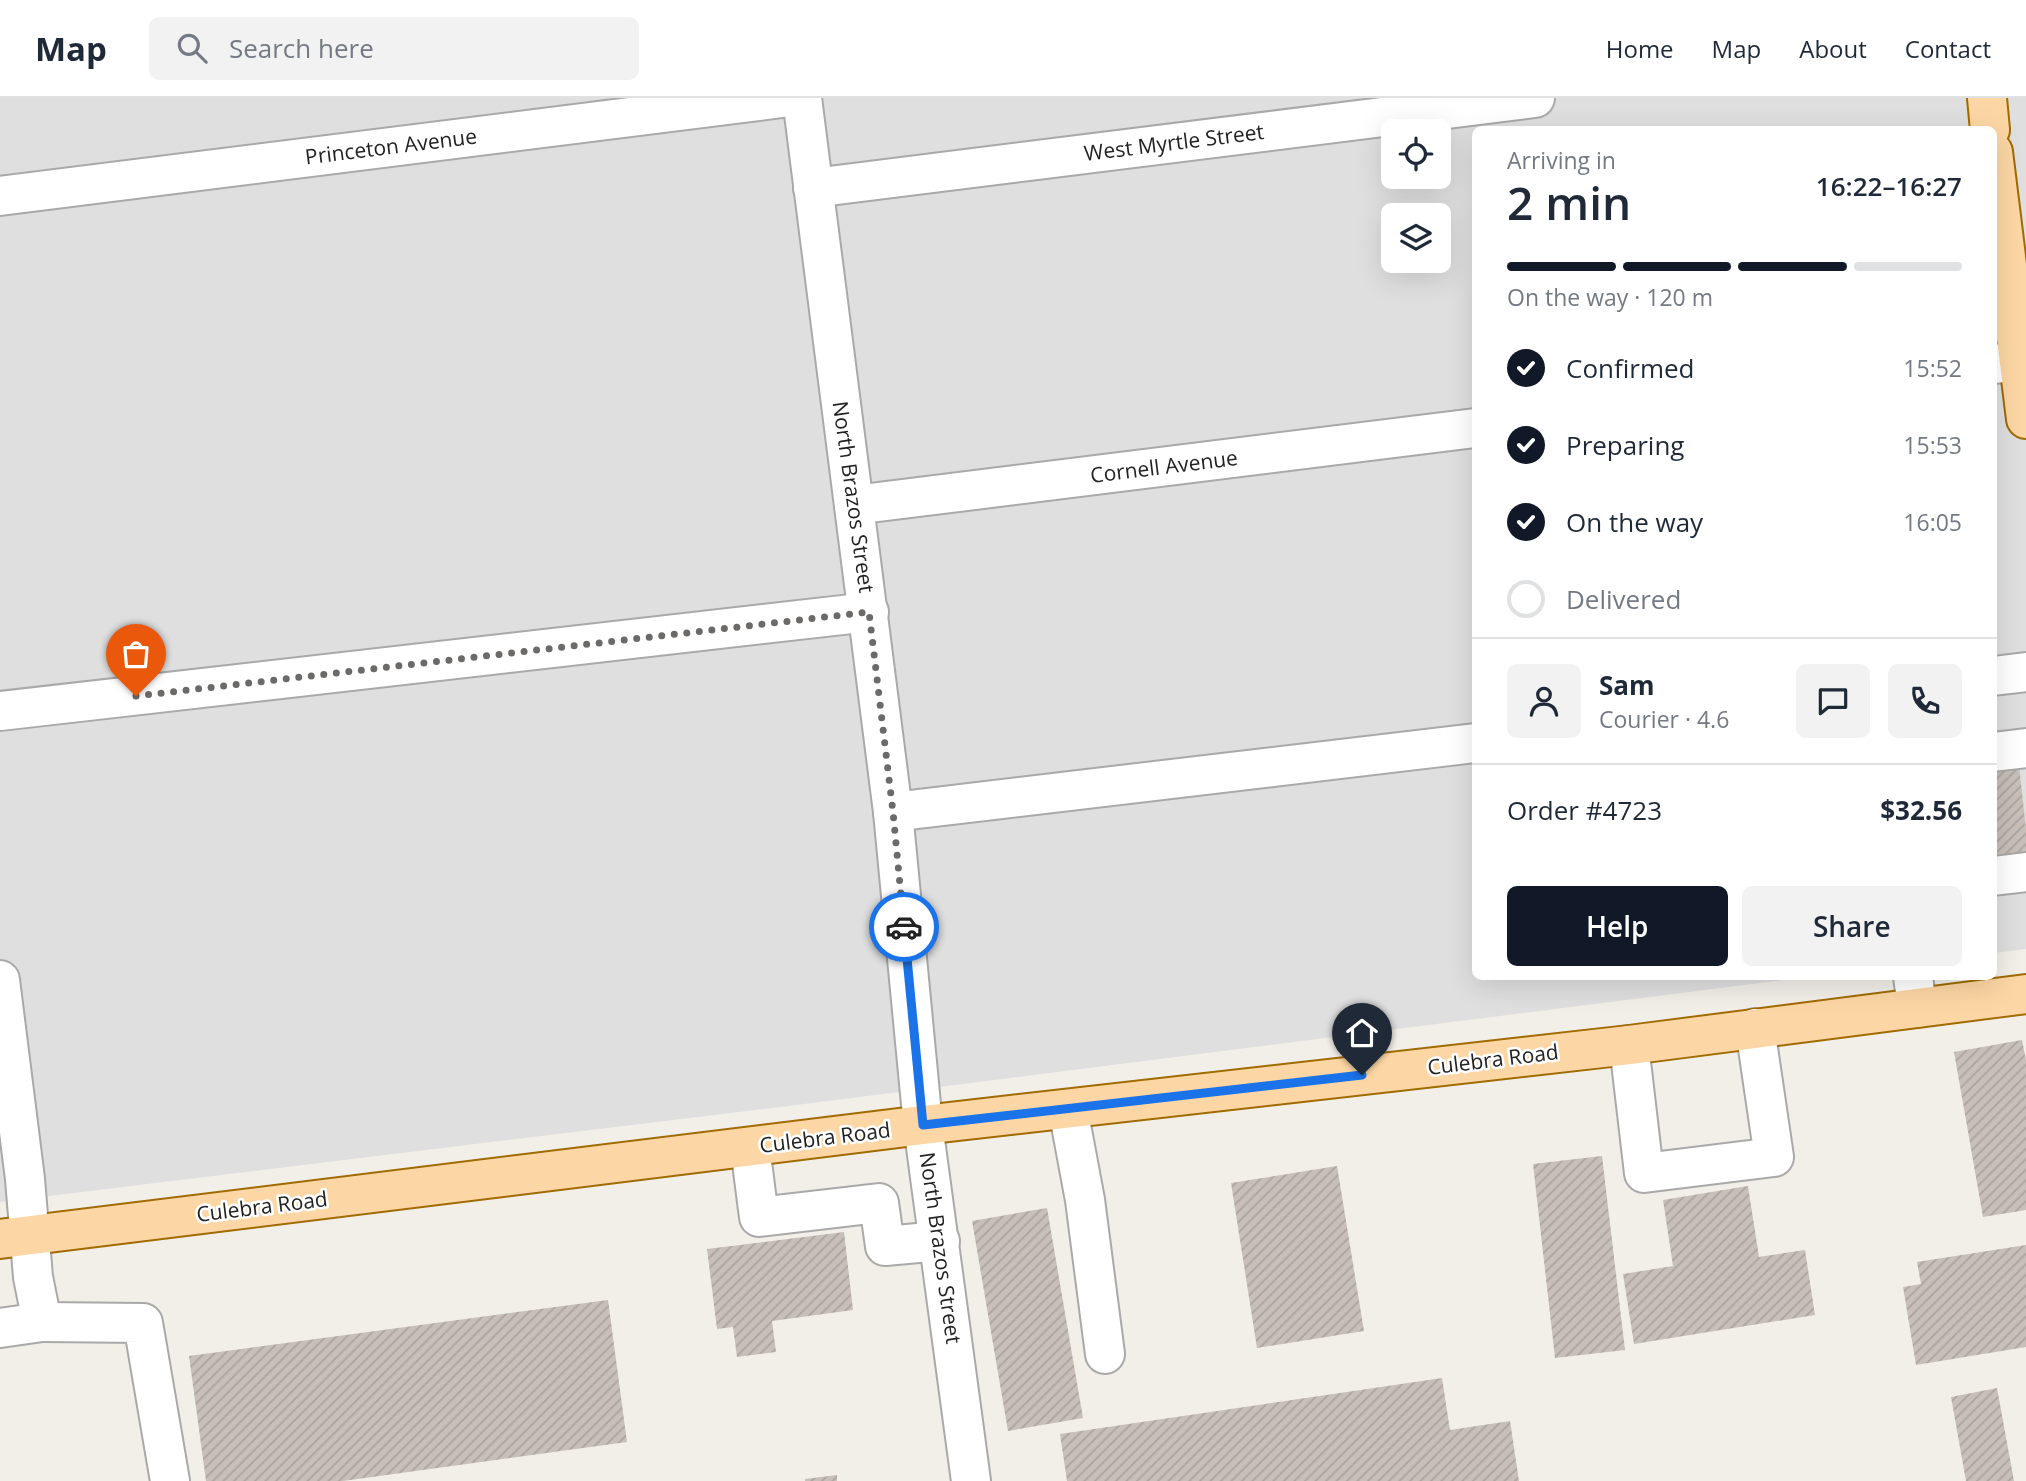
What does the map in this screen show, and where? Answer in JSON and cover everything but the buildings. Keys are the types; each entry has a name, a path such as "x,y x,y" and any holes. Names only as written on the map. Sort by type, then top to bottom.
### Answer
{"main road":[{"path":"1987,98 1990,126"},
{"path":"1997,194 2013,362 2026,419"},
{"name":"Culebra Road","path":"15,1238 923,1125 1629,1045 1755,1028 1915,992 2026,994"}],"street":[{"name":"Princeton Avenue","path":"0,196 782,98"},
{"name":"North Brazos Street","path":"802,98 893,812 923,1125 971,1481"},
{"name":"West Myrtle Street","path":"813,188 1535,98"},
{"name":"Cornell Avenue","path":"854,505 1472,428"},
{"path":"0,711 869,612"},
{"path":"1997,676 2026,672"},
{"path":"893,812 1472,743"},
{"path":"1997,752 2026,748"},
{"path":"1997,876 2026,872"},
{"path":"0,980 15,1238 33,1278 42,1322"},
{"path":"1629,1045 1644,1173 1774,1157 1755,1028"},
{"path":"1068,1109 1085,1200 1105,1354"},
{"path":"750,1147 759,1217 879,1203 902,1193 932,1189"},
{"path":"879,1203 885,1246 940,1241"},
{"path":"0,1328 42,1322 143,1323 170,1481"}],"shaded area":[{"path":"0,98 2026,98 2026,949 1997,953 1997,126 1472,126 1472,980 1784,980 0,1202"}],"way so far":[{"path":"136,696 869,612 904,927"}],"route":[{"path":"904,927 923,1125 1362,1075"}]}
